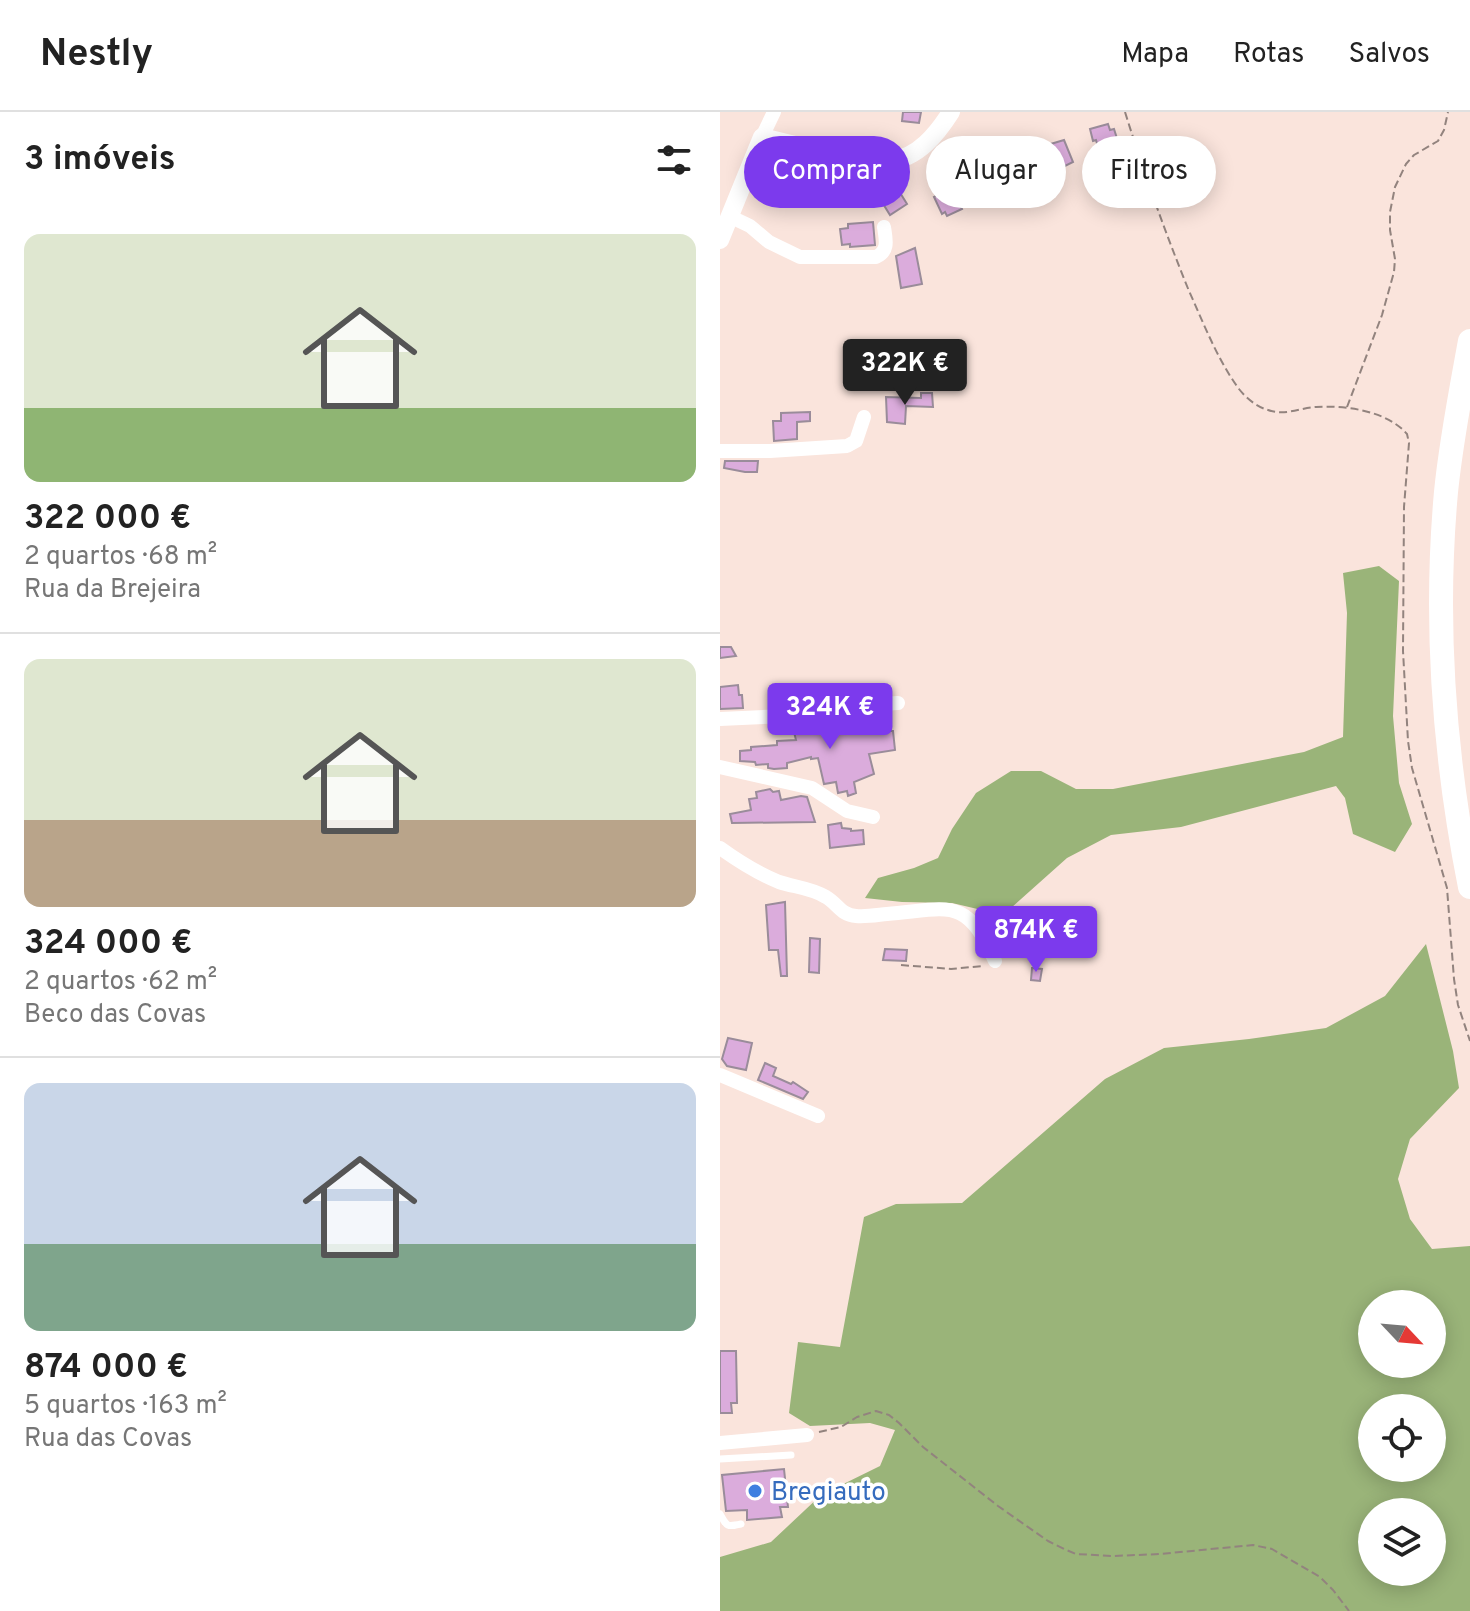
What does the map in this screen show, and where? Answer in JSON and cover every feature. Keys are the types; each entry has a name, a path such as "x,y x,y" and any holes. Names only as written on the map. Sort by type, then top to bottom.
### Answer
{"highway":[{"path":"1470,341 1446,492 1440,620 1451,779 1470,887"},
{"path":"1470,434 1462,490 1456,636 1460,718 1470,799"}],"street":[{"path":"762,136 774,112"},
{"path":"910,154 940,129 951,112"},
{"path":"720,240 744,180"},
{"path":"729,216 750,226 780,249 800,257 813,258 876,257 883,253 886,245 884,227"},
{"path":"720,451 847,446 856,441 864,417"},
{"path":"720,719 793,715 834,707 898,703"},
{"path":"720,767 812,788 847,811 873,817"},
{"path":"720,848 779,882 827,897 841,911 856,916 946,908 962,913 974,924 995,961"},
{"path":"720,1075 818,1116"},
{"path":"720,1443 807,1435"}],"lane":[{"path":"720,1459 791,1455"},
{"path":"720,1514 730,1527 741,1524"}],"path":[{"path":"1125,112 1173,252 1214,349 1240,391 1267,410 1292,412 1313,407 1347,408 1378,415 1407,434 1403,651 1408,741 1412,768 1447,888 1454,979 1458,1005 1470,1041"},
{"path":"1347,408 1382,315 1394,272 1390,221 1395,187 1414,155 1438,141 1448,112"},
{"path":"901,965 951,969 995,961"},
{"path":"807,1435 841,1427 857,1417 876,1411 889,1415 923,1447 998,1506 1064,1549 1076,1554 1112,1556 1253,1545 1272,1549 1320,1577 1349,1611"}],"green space":[{"path":"1379,566 1399,581 1393,716 1399,783 1412,824 1395,852 1353,834 1345,798 1336,786 1181,827 1111,835 1067,858 1003,915 952,903 865,898 878,878 938,858 952,829 976,793 1011,771 1041,771 1076,789 1113,789 1304,752 1343,737 1347,613 1343,573"},
{"path":"1426,944 1453,1051 1459,1088 1410,1139 1398,1179 1410,1219 1432,1249 1470,1246 1470,1611 720,1611 720,1557 771,1542 821,1495 880,1466 895,1430 870,1423 810,1426 789,1413 798,1342 840,1347 864,1217 896,1204 962,1203 1105,1079 1164,1048 1326,1028 1385,996"}],"building":[{"path":"903,112 921,112 919,123 902,121"},
{"path":"1108,124 1116,136 1092,136 1090,129"},
{"path":"1066,145 1073,162 1066,166"},
{"path":"886,208 901,208 890,215"},
{"path":"939,208 962,209 947,216 945,212 942,214"},
{"path":"873,222 875,245 842,245 840,229 848,228 848,224"},
{"path":"915,248 922,284 901,288 896,256"},
{"path":"921,393 932,393 933,407 906,406 905,424 887,422 886,397 921,398"},
{"path":"810,412 810,421 797,422 797,439 774,441 773,421 781,421 781,413"},
{"path":"725,461 758,461 757,472 724,468"},
{"path":"720,647 731,647 736,656 720,658"},
{"path":"738,685 743,708 720,709 720,687"},
{"path":"842,716 849,716 851,728 887,723 888,731 893,731 895,750 869,754 874,774 854,782 856,793 848,796 847,791 838,793 836,782 824,784 818,758 787,763 787,768 774,769 768,768 768,764 740,761 740,751 777,745 777,741 796,740 794,732 800,728 841,720"},
{"path":"779,791 781,800 807,797 815,822 732,823 730,814 751,810 749,799 757,798 756,792"},
{"path":"841,823 842,828 851,831 863,830 864,844 830,848 828,825"},
{"path":"785,902 787,976 781,976 778,950 769,950 766,905"},
{"path":"810,938 820,939 819,973 809,972"},
{"path":"885,949 907,950 906,961 883,960"},
{"path":"1032,968 1042,969 1040,981 1031,980"},
{"path":"728,1038 752,1043 746,1070 727,1066 722,1059"},
{"path":"765,1063 776,1068 773,1076 791,1084 793,1082 808,1092 803,1099 758,1080"},
{"path":"720,1351 736,1351 737,1403 731,1403 732,1413 720,1413"},
{"name":"Bregiauto","path":"784,1469 788,1507 780,1507 782,1517 747,1520 747,1510 726,1511 722,1475"}],"place":[{"name":"Bregiauto","path":"755,1491"}]}
